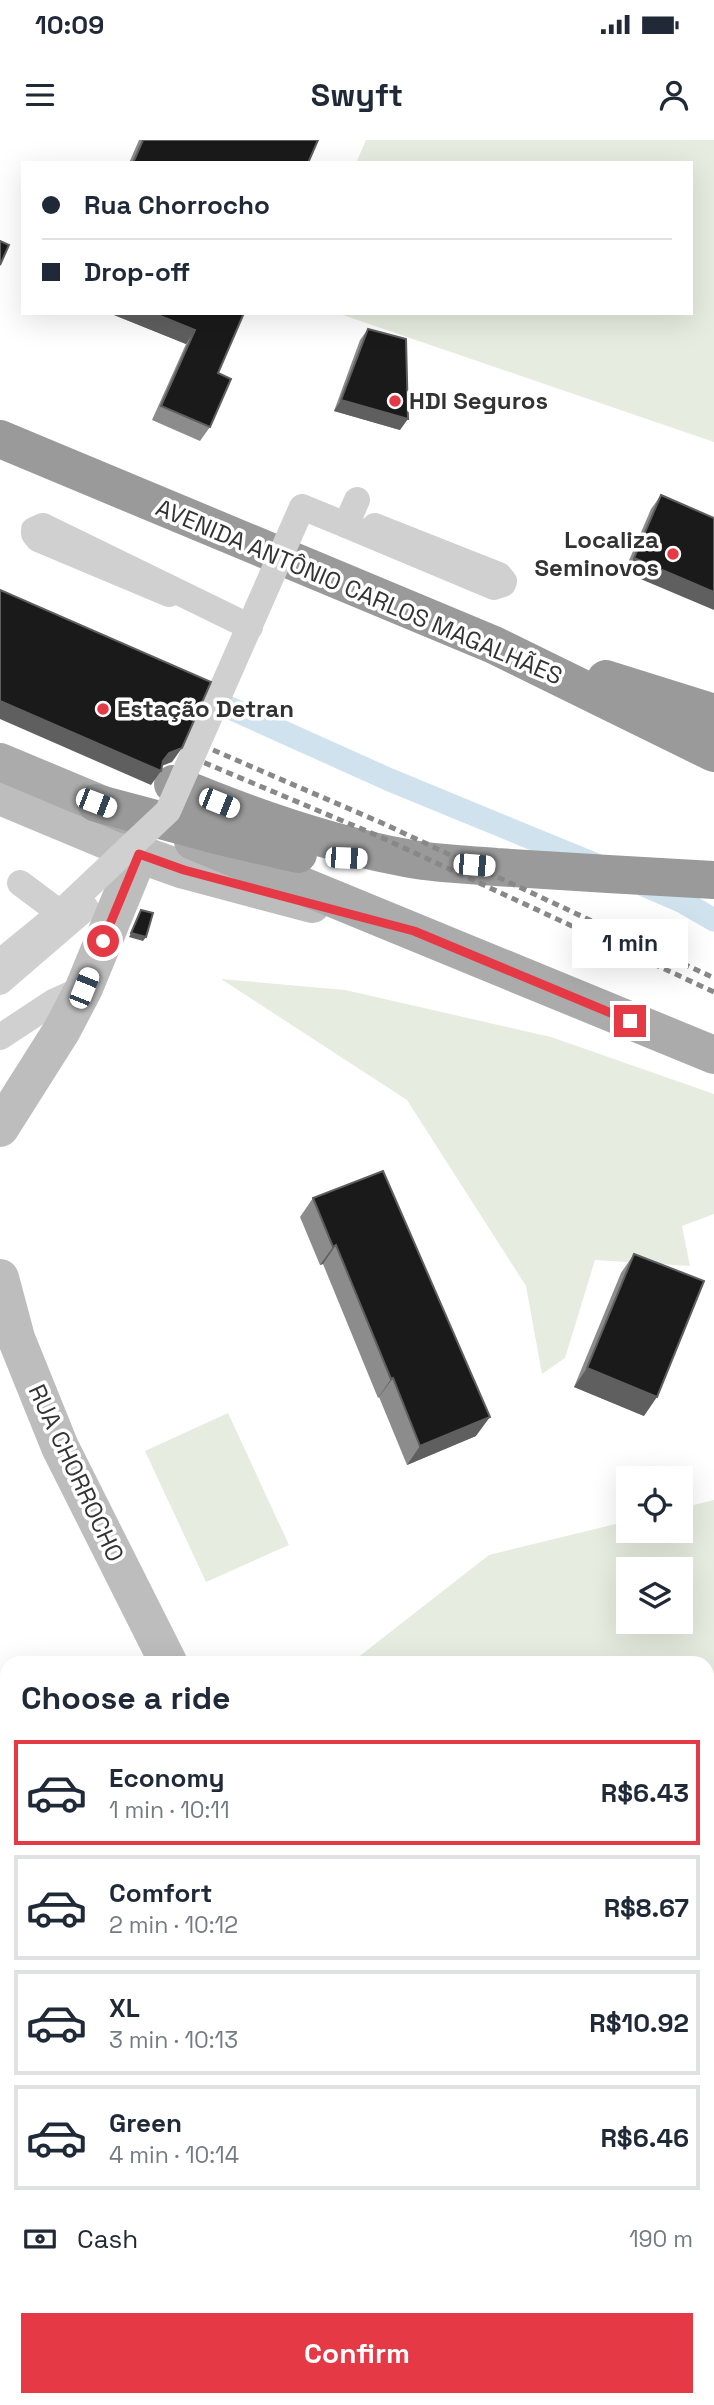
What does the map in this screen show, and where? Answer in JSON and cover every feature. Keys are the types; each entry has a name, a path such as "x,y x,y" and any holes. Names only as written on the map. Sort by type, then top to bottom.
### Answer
{"highway":[{"name":"AVENIDA ANTÔNIO CARLOS MAGALHÃES","path":"0,439 494,645 714,753"},
{"path":"494,645 714,713"},
{"path":"185,764 242,813 338,844 410,859"},
{"path":"96,803 284,852 326,857 410,859 566,872 714,880"}],"main road":[{"path":"0,762 714,1055"}],"street":[{"path":"0,962 60,913 168,811 185,764 302,507 494,587 503,584 504,581 499,575 377,518 357,500 346,525"},
{"path":"169,594 38,539 34,530 43,526 250,626"},
{"path":"0,796 184,870 414,931"},
{"path":"0,1129 62,1030 84,988 139,854"},
{"path":"20,883 60,913"},
{"path":"0,982 86,908"},
{"path":"0,1037 54,1001 84,988"},
{"name":"RUA CHORROCHO","path":"0,1278 16,1338 60,1447 164,1656"}],"shaded area":[{"path":"366,140 714,140 714,442 343,315 693,315 693,161 357,161"},
{"path":"221,979 345,990 551,1037 714,1094 714,1214 682,1226 690,1266 595,1260 565,1358 542,1374 526,1286 407,1100"},
{"path":"228,1413 289,1545 206,1582 145,1451"},
{"path":"714,1500 714,1656 360,1656 489,1555 616,1524 616,1543 693,1543 693,1505"}],"building":[{"path":"143,140 318,140 309,161 134,161"},
{"path":"0,241 9,245 0,265"},
{"path":"158,315 243,315 218,373 231,379 210,427 161,406 195,330"},
{"path":"368,329 406,339 408,419 341,400"},
{"name":"Localiza Seminovos","path":"661,495 714,518 714,592 634,558"},
{"name":"Estação Detran","path":"0,590 211,682 182,748 169,753 163,761 161,771 0,701"},
{"path":"141,910 153,913 146,937 131,933"},
{"path":"383,1171 490,1417 420,1446 336,1245 333,1247 313,1198"},
{"path":"634,1254 704,1281 657,1397 587,1368"}],"waterway":[{"path":"201,695 390,780 594,864"},
{"path":"641,884 683,902 714,920"}],"railway":[{"path":"169,731 382,823 714,978"},
{"path":"160,744 376,835 714,992"}],"place":[{"name":"HDI Seguros","path":"395,401"},
{"name":"Localiza Seminovos","path":"673,554"},
{"name":"Estação Detran","path":"103,709"}],"route":[{"path":"103,941 139,854 184,870 414,931 630,1021"}]}
